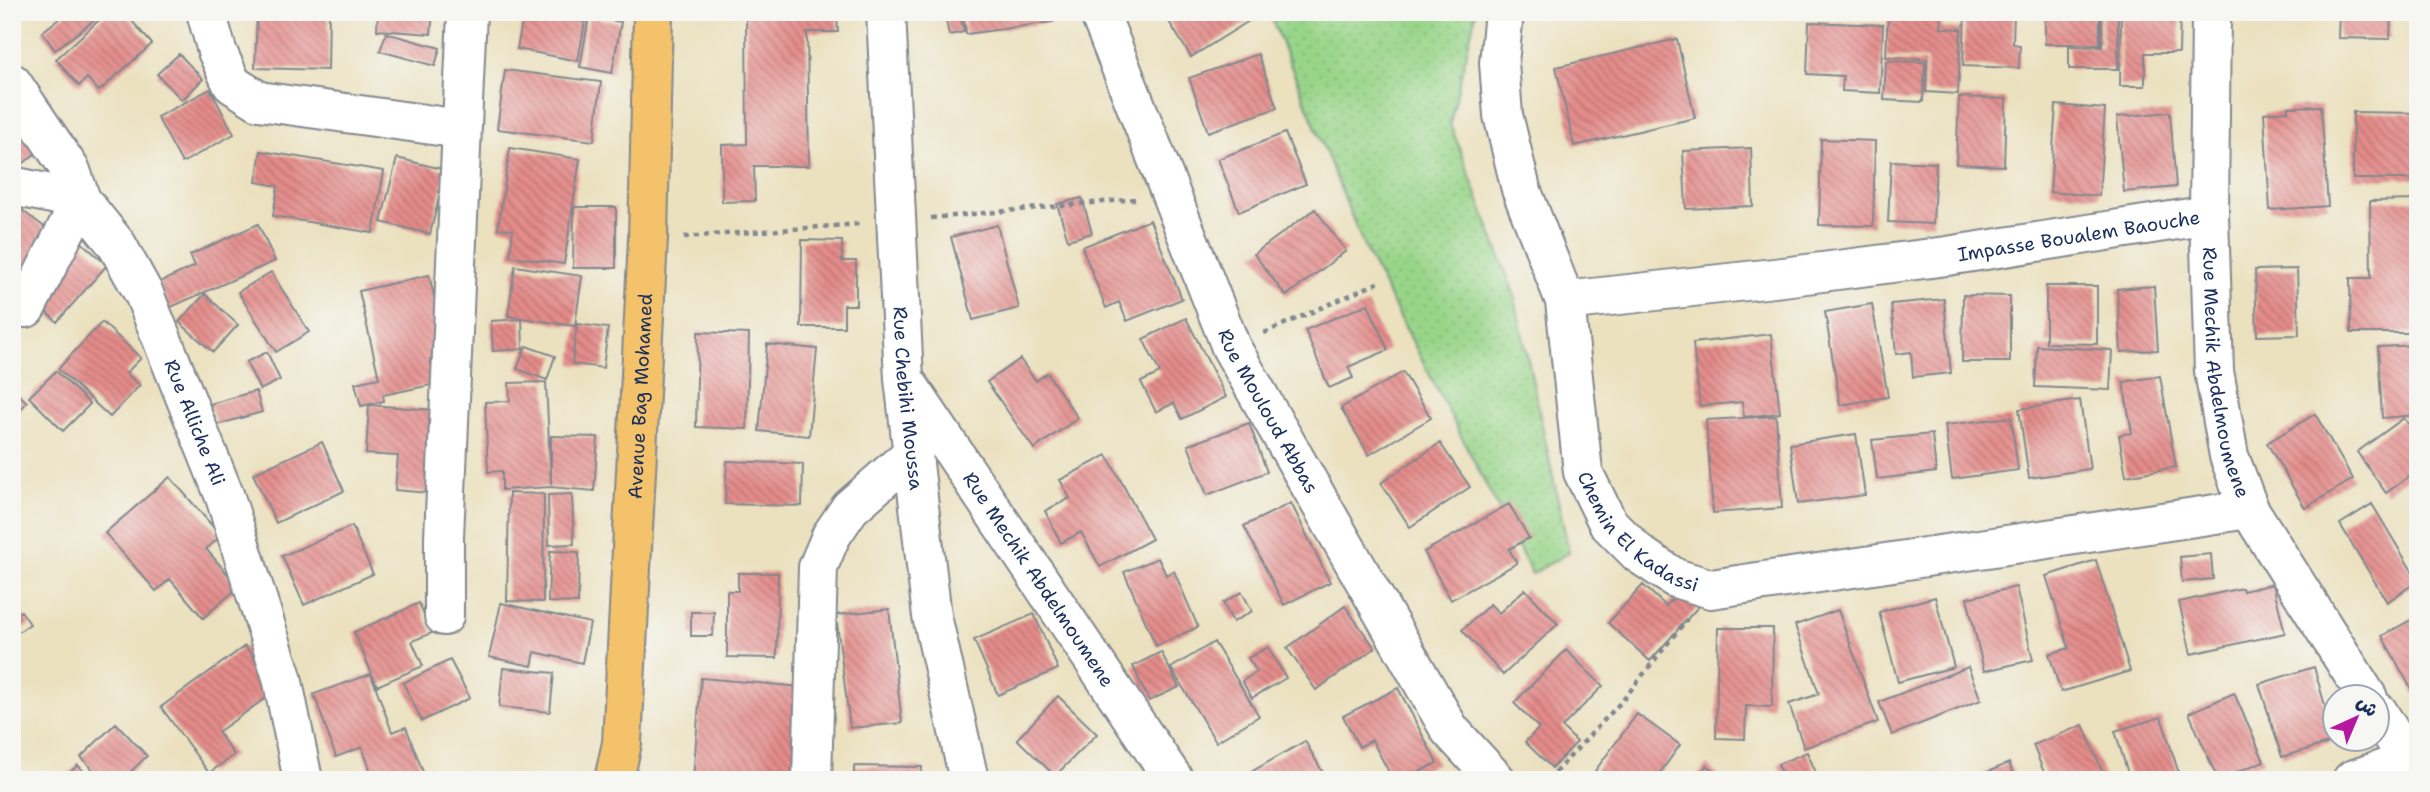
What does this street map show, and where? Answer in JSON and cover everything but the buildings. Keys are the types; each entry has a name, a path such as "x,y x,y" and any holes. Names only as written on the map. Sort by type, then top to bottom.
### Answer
{"main road":[{"name":"Avenue Bag Mohamed","path":"614,780 624,761 648,239 653,12"}],"street":[{"path":"206,12 217,51 232,84 260,101 461,129"},
{"path":"444,616 444,537 467,12"},
{"name":"Rue Chebihi Moussa","path":"886,12 904,379 932,616 969,780"},
{"name":"Rue Mouloud Abbas","path":"1099,12 1231,347 1450,730 1496,780"},
{"name":"Chemin El Kadassi","path":"1504,12 1499,62 1503,116 1521,189 1565,301 1583,472 1608,523 1639,554 1675,578 1711,589 2249,509"},
{"name":"Rue Mechik Abdelmoumene","path":"2211,12 2209,215 2214,371 2229,456 2249,509 2359,684"},
{"name":"Rue Alliche Ali","path":"12,83 71,171 81,200 117,245 144,295 225,497 282,677 303,780"},
{"path":"12,186 81,200 26,308"},
{"name":"Impasse Boualem Baouche","path":"1565,301 1947,256 2209,215"},
{"name":"Rue Mechik Abdelmoumene","path":"904,379 1174,780"},
{"path":"812,780 818,567 831,536 850,508 914,452"},
{"path":"2352,780 2413,769 2392,735"}],"path":[{"path":"648,239 895,222 1171,195"},
{"path":"1231,347 1382,281"},
{"path":"1548,780 1623,700 1711,589"}],"green space":[{"path":"1269,12 1476,12 1450,123 1514,294 1569,552 1532,574 1365,249"}]}
